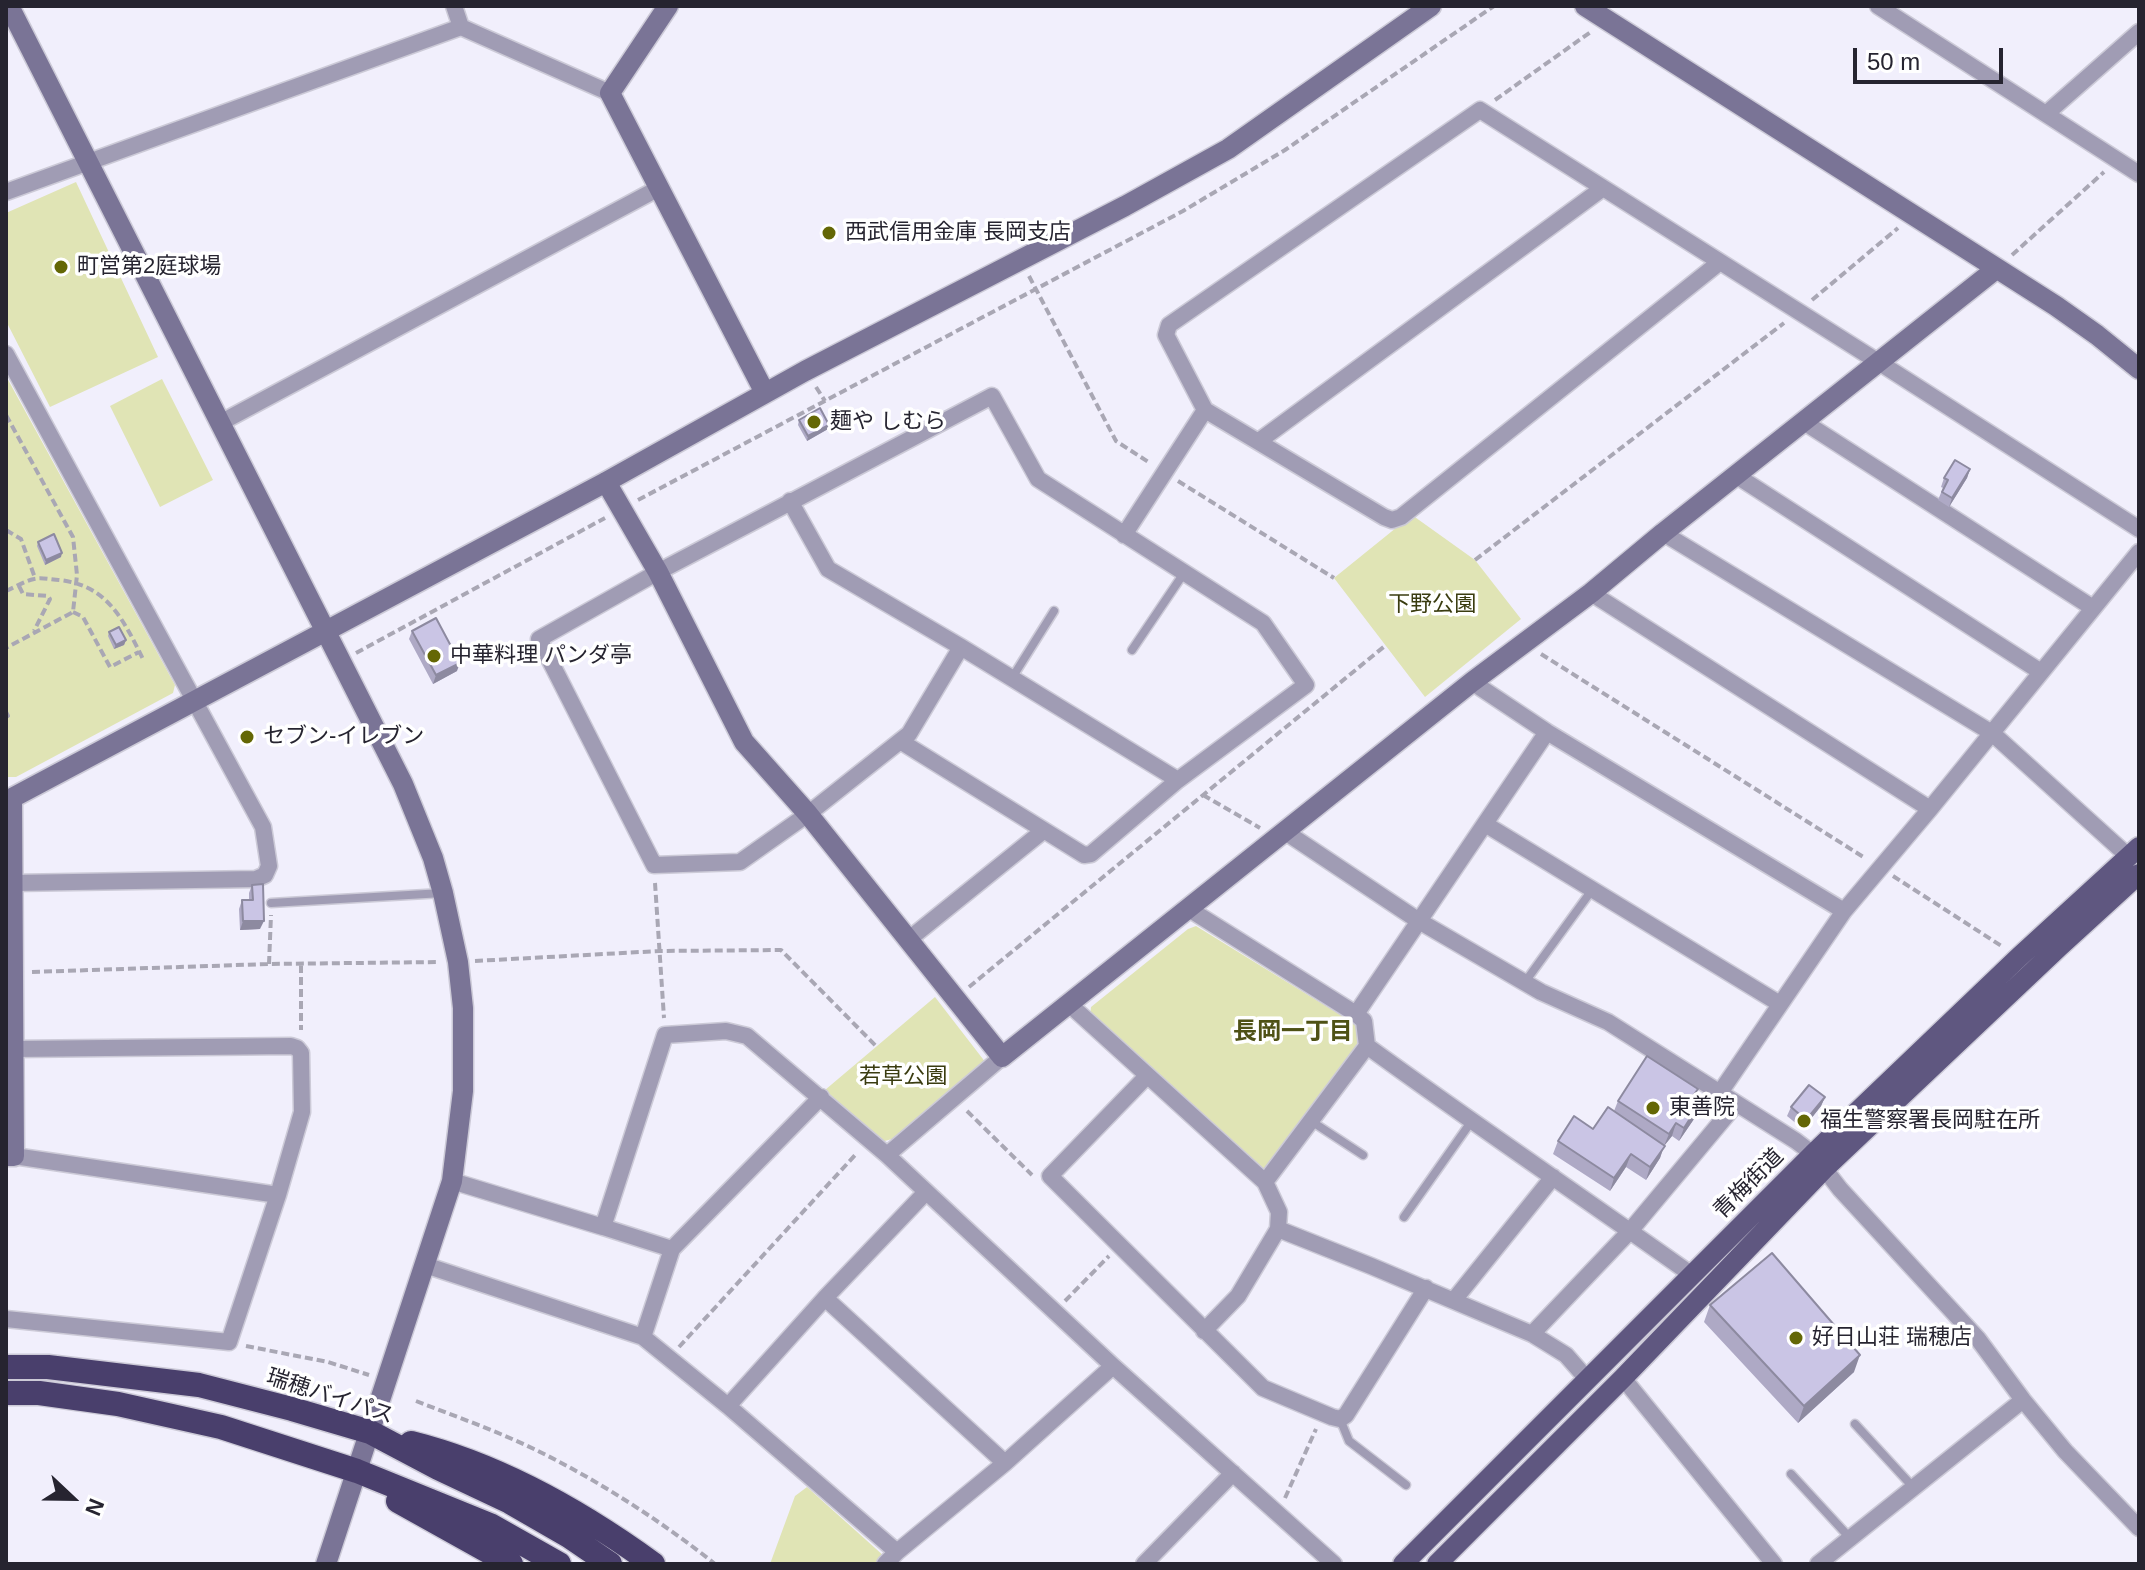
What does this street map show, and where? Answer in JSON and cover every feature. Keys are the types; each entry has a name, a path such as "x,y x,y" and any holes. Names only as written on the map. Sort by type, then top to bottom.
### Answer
{"highway":[{"name":"瑞穂バイパス","path":"6,1367 48,1367 199,1385 370,1432 510,1502 610,1564"},
{"path":"6,1393 39,1393 133,1407 221,1427 357,1471 490,1525 559,1564"},
{"path":"370,1432 446,1452 520,1484 595,1524 653,1564"},
{"path":"357,1471 400,1504 511,1564"}],"main road":[{"name":"青梅街道","path":"1437,1564 1623,1378 1818,1162 2019,957 2134,851"},
{"name":"青梅街道","path":"1403,1564 1692,1275 2139,874"}],"street":[{"path":"9,6 342,661 419,822 443,893 458,962 463,1008 463,1091 452,1181 326,1564"},
{"path":"454,6 461,27"},
{"path":"610,93 668,6"},
{"path":"278,1195 10,1156 13,883 9,854 9,797 1228,149 1431,6"},
{"path":"1585,6 2066,313 2139,369"},
{"path":"1878,6 2139,174"},
{"path":"6,192 461,27 610,93 765,393"},
{"path":"2046,114 2139,32"},
{"path":"1720,262 1401,517 1392,520 1205,410 1166,335 1169,325 1480,110 1880,363 2139,529"},
{"path":"220,423 659,188"},
{"path":"1259,441 1603,188"},
{"path":"887,1155 1002,1057 1280,834 1472,682 1591,593 1996,269"},
{"path":"6,354 263,827 269,866 265,875 256,879 13,883"},
{"path":"900,741 1084,855 1091,854 1178,780 1306,685 1263,623 1038,479 992,396 790,501 539,639 654,865 740,862 808,814 900,741 909,734 961,647"},
{"path":"1124,535 1205,410"},
{"path":"1804,422 2093,608"},
{"path":"1737,476 2041,672"},
{"path":"606,482 658,572 744,742 808,814 1002,1057"},
{"path":"790,501 828,569 1178,780"},
{"path":"1663,533 1992,733 2134,851"},
{"path":"1719,1094 1844,911 2139,552"},
{"path":"1591,593 1930,809"},
{"path":"1472,682 1547,732 1844,911"},
{"path":"1356,1014 1547,732"},
{"path":"1485,824 1780,1004"},
{"path":"908,940 1043,831"},
{"path":"1280,834 1419,921 1541,992 1608,1022 1736,1104 1818,1162 1978,1339 2065,1451 2139,1528"},
{"path":"1189,909 1364,1021 1367,1046 1265,1182"},
{"path":"1069,1004 1265,1182 1279,1212 1278,1229 1238,1296 1204,1331"},
{"path":"603,1227 665,1035 726,1031 747,1036 887,1155 1113,1366 1334,1564"},
{"path":"6,1319 229,1342 302,1112 301,1053 291,1046 11,1056"},
{"path":"1367,1046 1692,1275"},
{"path":"1147,1076 1050,1176 1263,1388 1340,1419 1346,1415 1426,1288"},
{"path":"643,1337 672,1249 821,1097"},
{"path":"1532,1334 1630,1231 1736,1104"},
{"path":"1454,1300 1553,1177"},
{"path":"452,1181 672,1249"},
{"path":"728,1406 926,1192"},
{"path":"1278,1229 1532,1334 1566,1355 1587,1379"},
{"path":"425,1265 643,1337 728,1406 891,1558 1005,1463 1113,1366"},
{"path":"825,1298 1005,1463"},
{"path":"1623,1378 1774,1564"},
{"path":"1818,1564 2023,1400"},
{"path":"1144,1564 1233,1473"}],"lane":[{"path":"1132,650 1184,573"},
{"path":"1012,679 1054,611"},
{"path":"1525,982 1592,890"},
{"path":"271,903 443,893"},
{"path":"1311,1121 1363,1155"},
{"path":"1404,1217 1471,1122"},
{"path":"1340,1419 1349,1441 1406,1485"},
{"path":"1855,1424 1913,1488"},
{"path":"1791,1474 1850,1538"}],"path":[{"path":"342,661 1183,211 1285,150 1494,6"},
{"path":"1480,110 1607,20"},
{"path":"1996,269 2117,160"},
{"path":"1475,560 1798,311 1913,215"},
{"path":"1019,261 1116,441 1334,578"},
{"path":"6,415 73,537 76,582 73,612"},
{"path":"6,530 21,539 35,578"},
{"path":"6,591 35,578 76,582 110,604 144,661"},
{"path":"19,586 23,594 48,596 50,599 33,634"},
{"path":"6,648 73,612"},
{"path":"73,612 83,617 110,667 139,652"},
{"path":"1524,643 2019,957"},
{"path":"955,998 1386,645"},
{"path":"1203,795 1280,834"},
{"path":"654,865 665,1035"},
{"path":"301,965 301,1053"},
{"path":"954,1098 1033,1176"},
{"path":"669,1358 869,1140"},
{"path":"1055,1312 1111,1254"},
{"path":"229,1342 328,1362 387,1381"},
{"path":"416,1401 539,1451 677,1534 715,1564"},
{"path":"1282,1504 1316,1429"}],"green space":[{"name":"町営第2庭球場","path":"76,182 158,357 50,407 6,321 6,213"},
{"path":"6,376 175,685 173,693 16,777 6,777"},
{"path":"162,379 213,480 160,507 110,406"},
{"name":"下野公園","path":"1412,515 1475,560 1521,619 1425,697 1334,578"},
{"path":"1196,926 1360,1027 1362,1038 1358,1047 1267,1169 1258,1169 1090,1017 1091,1007 1188,929"},
{"name":"若草公園","path":"935,997 986,1063 892,1139 881,1142 825,1090"},
{"path":"807,1487 885,1557 878,1564 770,1564 795,1496"}],"building":[{"path":"820,408 829,425 808,436 799,420"},
{"path":"1955,460 1970,469 1952,498 1942,492 1948,480 1944,478"},
{"path":"54,534 62,553 46,560 38,542"},
{"path":"436,618 460,663 436,675 412,631"},
{"path":"119,627 126,640 116,645 109,632"},
{"path":"263,884 264,921 243,921 242,900 253,900 252,885"},
{"name":"東善院","path":"1647,1056 1698,1089 1690,1100 1698,1106 1684,1128 1676,1123 1669,1134 1618,1101"},
{"path":"1809,1085 1825,1097 1806,1120 1791,1107"},
{"path":"1608,1107 1665,1146 1650,1167 1631,1154 1614,1178 1558,1141 1574,1116 1593,1129"},
{"path":"1772,1253 1860,1355 1804,1406 1710,1305"}],"place":[{"name":"西武信用金庫 長岡支店","path":"829,233"},
{"name":"町営第2庭球場","path":"61,267"},
{"name":"麺や しむら","path":"814,422"},
{"name":"中華料理 パンダ亭","path":"434,656"},
{"name":"セブン-イレブン","path":"247,737"},
{"name":"東善院","path":"1653,1108"},
{"name":"福生警察署長岡駐在所","path":"1804,1121"},
{"name":"好日山荘 瑞穂店","path":"1796,1338"}],"district":[{"name":"長岡一丁目","path":"1293,1032"}]}
